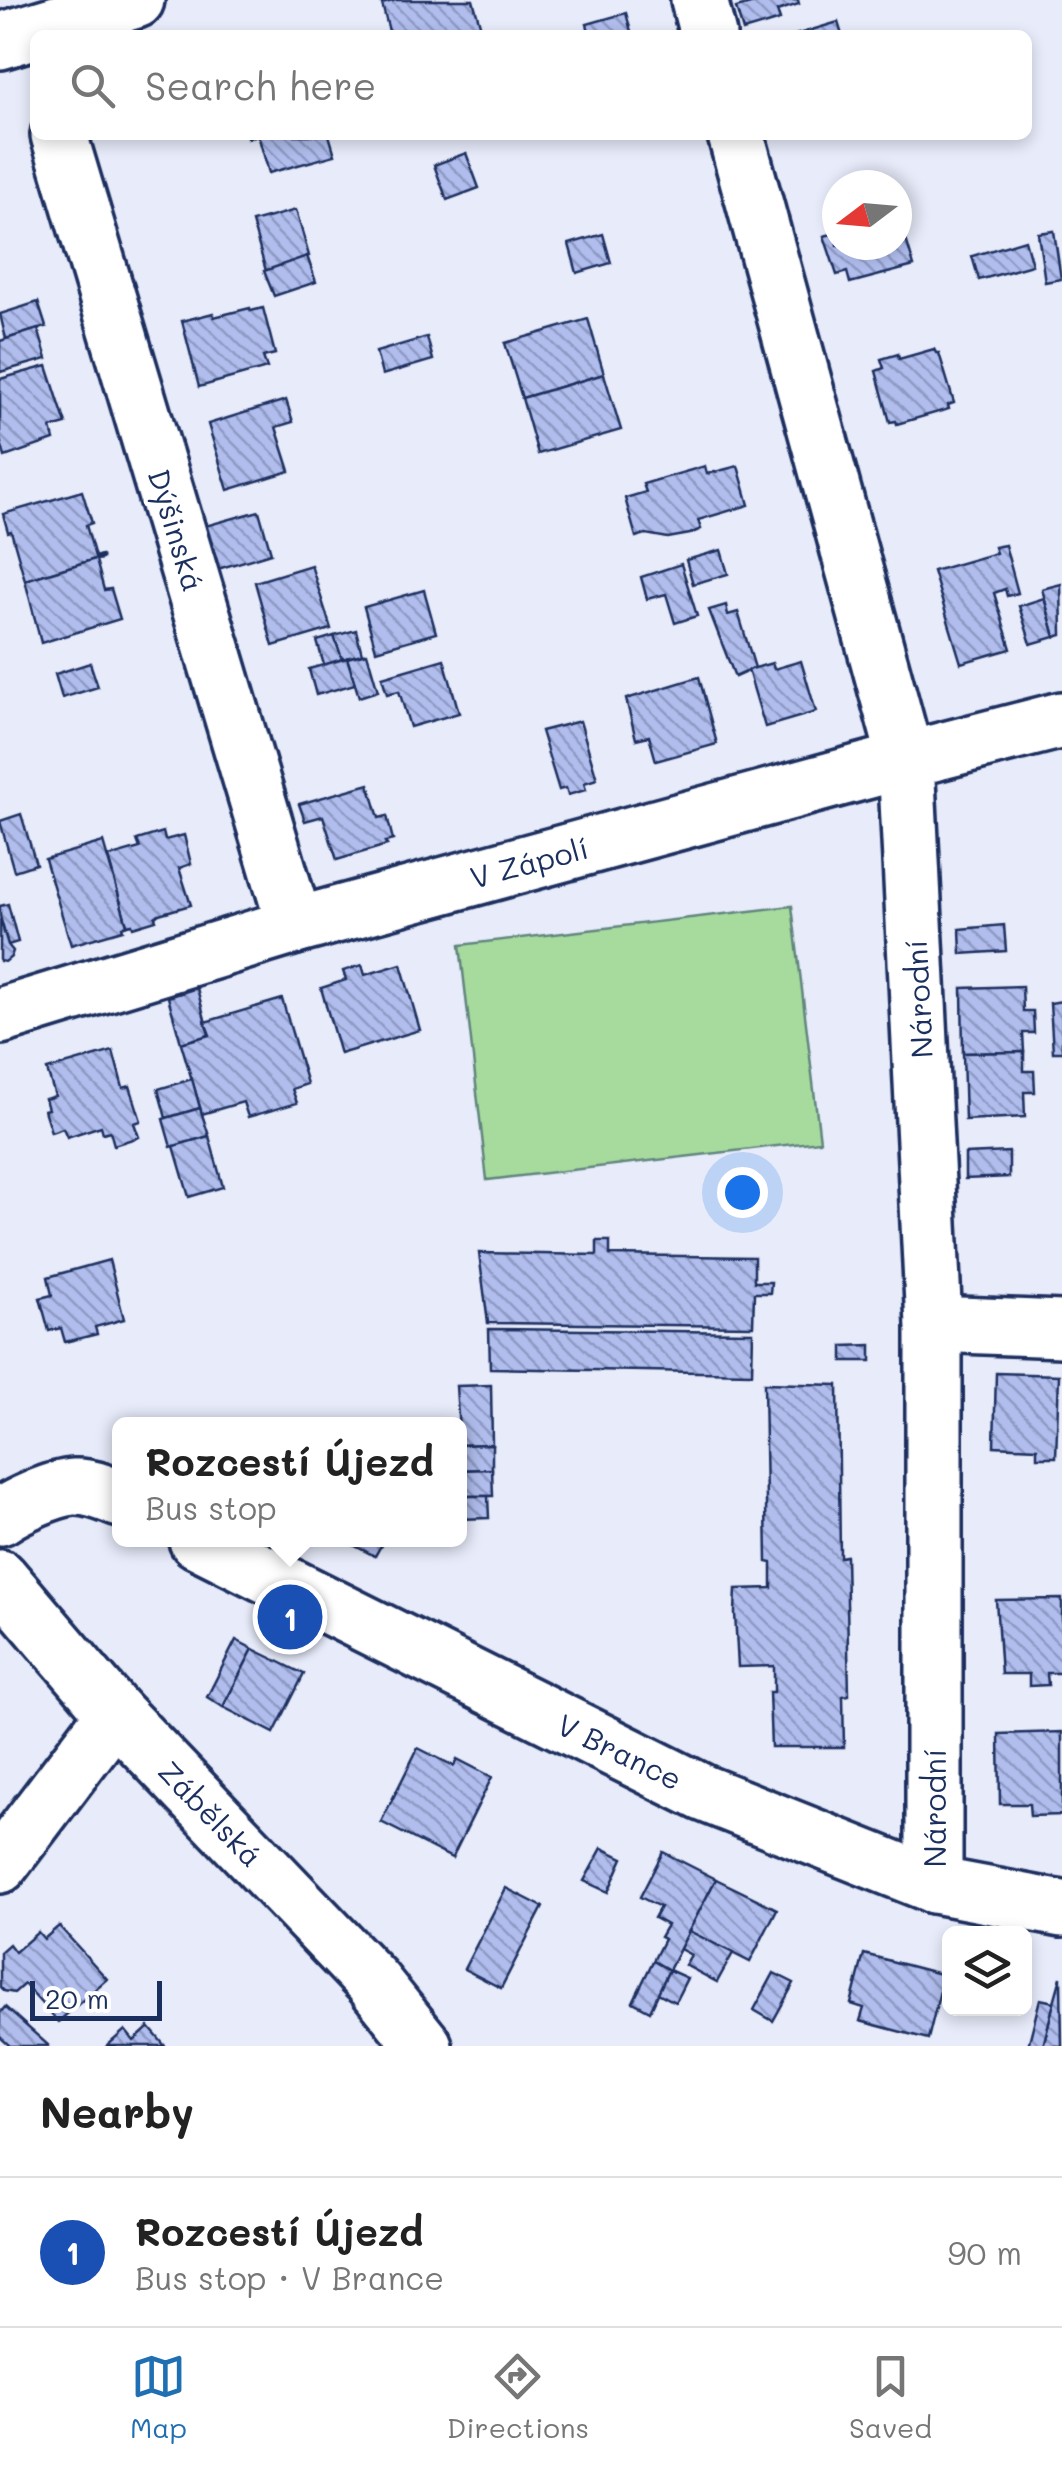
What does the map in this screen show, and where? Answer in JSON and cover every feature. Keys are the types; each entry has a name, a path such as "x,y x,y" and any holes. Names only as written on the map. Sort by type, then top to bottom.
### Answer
{"street":[{"path":"21,32 136,0"},
{"path":"699,0 707,30"},
{"name":"Dýšinská","path":"61,140 295,926"},
{"name":"Národní","path":"737,140 906,760 934,1324 934,1885"},
{"name":"V Zápolí","path":"0,1016 295,926 1062,720"},
{"path":"934,1324 1062,1329"},
{"path":"0,1517 16,1506 72,1487 112,1495"},
{"name":"V Brance","path":"211,1547 704,1793 934,1885 1062,1909"},
{"name":"Zábělská","path":"0,1578 115,1713 372,1981 424,2046"},
{"path":"0,1865 115,1713"}],"green space":[{"path":"792,906 820,1141 487,1180 460,945"}],"building":[{"path":"396,0 473,0 482,30 389,30 382,4"},
{"path":"765,0 798,0 799,4 777,11 780,20 746,30 743,30 736,8"},
{"path":"626,13 631,30 589,30 587,24"},
{"path":"838,22 840,30 812,30"},
{"path":"259,140 330,140 335,155 269,173"},
{"path":"466,153 479,188 447,200 434,165"},
{"path":"296,210 309,256 266,271 252,222"},
{"path":"1054,231 1061,279 1045,282 1038,233"},
{"path":"603,234 611,263 577,273 569,244"},
{"path":"1025,240 1032,265 979,280 972,256"},
{"path":"307,256 316,282 274,296 264,271"},
{"path":"912,259 914,266 850,283 847,272 837,275 832,260"},
{"path":"38,302 46,327 6,339 0,314"},
{"path":"263,308 275,354 263,357 267,368 199,387 182,321"},
{"path":"588,319 604,374 522,398 505,343"},
{"path":"38,329 47,359 0,372 0,341"},
{"path":"427,337 433,360 382,375 376,352"},
{"path":"934,349 939,353 954,403 948,405 949,409 897,424 890,422 876,371 884,368 881,359 898,354 899,359"},
{"path":"47,366 66,424 51,428 54,440 5,457 0,439 0,379"},
{"path":"604,374 621,430 538,454 522,398"},
{"path":"286,400 293,422 276,427 290,471 228,490 208,424"},
{"path":"705,466 707,474 738,466 749,505 698,520 701,529 690,534 636,537 625,498 646,492 643,484"},
{"path":"82,491 92,523 86,525 95,557 102,557 25,580 3,514"},
{"path":"259,511 271,553 218,569 205,526"},
{"path":"1005,545 1018,593 1007,596 1005,589 994,593 1011,649 961,663 933,571 996,553 994,547"},
{"path":"721,550 728,574 693,584 686,560"},
{"path":"102,557 96,560 104,590 111,589 120,619 41,643 25,580"},
{"path":"681,564 697,616 675,623 666,594 647,599 641,577"},
{"path":"311,565 331,629 273,646 255,582"},
{"path":"1061,584 1062,635 1055,637 1042,589"},
{"path":"424,590 436,633 376,650 364,607"},
{"path":"1044,598 1055,637 1031,644 1019,606"},
{"path":"726,605 728,615 738,612 755,668 735,677 709,610"},
{"path":"356,630 362,654 342,659 334,636"},
{"path":"334,636 342,659 324,665 317,641"},
{"path":"367,653 378,691 359,697 347,658"},
{"path":"347,658 355,684 316,695 309,669"},
{"path":"444,659 459,713 410,727 399,691 387,694 382,677"},
{"path":"801,661 816,712 765,727 748,670 772,663 774,669"},
{"path":"90,663 98,687 62,698 55,674"},
{"path":"699,677 717,744 656,761 649,736 636,739 626,699"},
{"path":"580,721 597,779 584,783 586,790 568,795 566,788 559,790 541,731"},
{"path":"369,784 379,818 387,816 393,840 337,860 323,816 305,821 299,804"},
{"path":"21,814 36,864 14,871 0,821"},
{"path":"163,832 165,840 184,835 191,864 179,868 191,905 159,914 156,920 127,925 108,857 140,848 137,840"},
{"path":"103,842 127,925 123,930 71,945 45,859"},
{"path":"8,904 18,942 8,945 0,906"},
{"path":"0,919 13,951 5,962 0,961"},
{"path":"1004,925 1006,951 961,954 960,929"},
{"path":"401,964 420,1030 340,1054 321,988 346,980 343,971 362,965 365,975"},
{"path":"1022,986 1023,1011 1033,1011 1034,1033 1023,1033 1024,1052 963,1053 962,988"},
{"path":"197,988 209,1035 181,1043 168,997"},
{"path":"282,999 307,1084 292,1089 297,1103 248,1117 243,1102 202,1114 181,1043 210,1035 205,1022"},
{"path":"1062,1001 1062,1052 1053,1052 1050,1003"},
{"path":"113,1051 123,1088 130,1086 141,1121 134,1123 139,1137 114,1145 110,1131 103,1133 101,1126 67,1137 63,1128 51,1132 45,1099 55,1096 47,1070"},
{"path":"1024,1052 1024,1071 1034,1071 1035,1092 1024,1092 1025,1117 965,1120 963,1053"},
{"path":"192,1079 200,1108 166,1118 158,1089"},
{"path":"200,1108 209,1136 171,1147 163,1119"},
{"path":"209,1136 223,1187 189,1197 174,1146"},
{"path":"1009,1152 1009,1177 965,1179 965,1154"},
{"path":"597,1241 610,1241 610,1255 754,1257 754,1282 771,1282 770,1293 754,1293 753,1326 488,1323 479,1253 597,1255"},
{"path":"109,1260 124,1319 95,1327 97,1334 65,1342 61,1328 49,1331 40,1298 52,1295 48,1277"},
{"path":"489,1329 753,1332 752,1373 490,1368"},
{"path":"871,1345 871,1361 843,1361 843,1346"},
{"path":"996,1373 1059,1375 1056,1457 1037,1457 1037,1448 994,1446"},
{"path":"764,1383 838,1385 840,1557 846,1556 849,1695 843,1696 844,1747 771,1747 769,1692 774,1692 774,1666 738,1667 736,1589 772,1588 772,1563 767,1562"},
{"path":"491,1385 492,1444 467,1445 467,1417 458,1417 456,1386"},
{"path":"492,1444 492,1469 467,1470 467,1445"},
{"path":"492,1469 493,1496 467,1496 467,1470"},
{"path":"467,1496 488,1496 489,1518 467,1519"},
{"path":"357,1547 380,1547 375,1556"},
{"path":"1062,1599 1062,1673 1047,1673 1048,1685 1029,1686 1029,1674 1001,1674 996,1600"},
{"path":"236,1640 253,1649 223,1707 207,1697"},
{"path":"253,1649 304,1674 274,1733 223,1707"},
{"path":"1062,1732 1062,1815 1030,1816 1029,1804 1000,1804 999,1734"},
{"path":"418,1748 454,1766 457,1759 492,1777 452,1858 381,1822"},
{"path":"602,1848 623,1858 608,1892 584,1881"},
{"path":"663,1852 716,1879 669,1970 653,1961 667,1925 654,1918 660,1907 640,1897"},
{"path":"716,1879 777,1909 750,1962 689,1931"},
{"path":"506,1888 543,1907 501,1988 464,1969"},
{"path":"59,1926 107,1979 58,2022 24,1984 14,1993 0,1987 0,1952 9,1944 15,1952 38,1932 44,1939"},
{"path":"689,1931 733,1953 717,1982 685,1965 691,1955 680,1949"},
{"path":"864,1954 942,1974 928,2039 860,2021 864,2008 851,2004"},
{"path":"653,1961 669,1970 650,2011 633,2002"},
{"path":"669,1970 687,1978 675,2002 658,1993"},
{"path":"774,1973 794,1983 773,2021 754,2010"},
{"path":"1061,1977 1062,2046 1043,2046 1054,2002"},
{"path":"1040,1999 1054,2002 1043,2046 1028,2046"},
{"path":"5,2007 48,2046 10,2046 0,2037 0,2013"},
{"path":"149,2027 165,2046 107,2046 125,2030 134,2041"}],"place":[{"name":"Rozcestí Újezd","path":"290,1617"}]}
